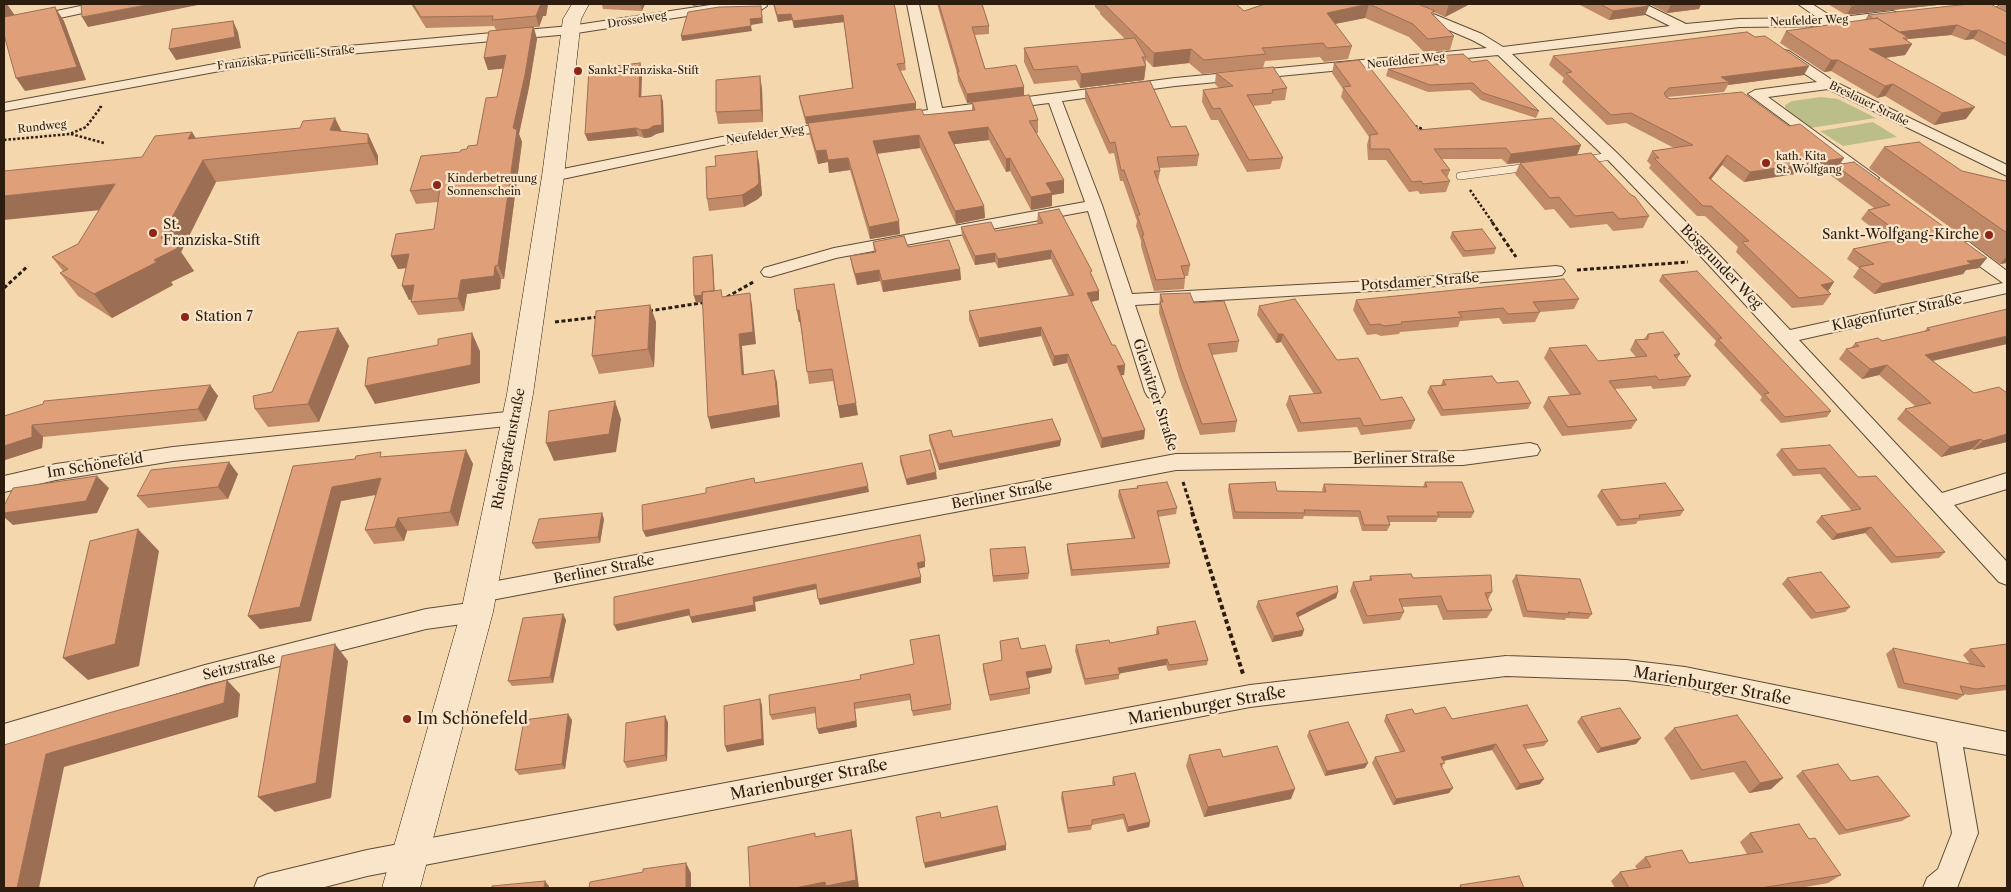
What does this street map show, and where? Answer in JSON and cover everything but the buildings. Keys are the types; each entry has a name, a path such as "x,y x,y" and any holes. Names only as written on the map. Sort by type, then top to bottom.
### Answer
{"street":[{"path":"4,26 106,4"},
{"name":"Rheingrafenstraße","path":"406,872 479,602 516,418 532,324 553,176 570,30 572,19 580,4"},
{"path":"913,4 936,113"},
{"name":"Bösgrunder Weg","path":"1398,4 1476,37 1500,51 1612,156 1787,337 2007,576"},
{"path":"1636,4 1684,28"},
{"path":"1804,4 1832,22"},
{"name":"Drosselweg","path":"570,30 720,7 761,6"},
{"path":"1945,10 1989,7"},
{"name":"Neufelder Weg","path":"887,119 1175,82 1500,51 1684,28 1739,24 1832,22 1907,14"},
{"path":"1739,24 1756,35"},
{"name":"Franziska-Puricelli-Straße","path":"4,107 247,62 325,52 570,30"},
{"name":"Breslauer Straße","path":"1772,46 1830,85 2007,171"},
{"path":"1830,85 1751,94 1881,186"},
{"name":"Gleiwitzer Straße","path":"1054,97 1094,205 1155,392"},
{"name":"Neufelder Weg","path":"553,176 722,142 848,124"},
{"path":"770,272 834,253 1094,205"},
{"path":"1952,238 2007,279"},
{"name":"Potsdamer Straße","path":"1125,300 1390,285 1556,271"},
{"name":"Klagenfurter Straße","path":"1787,337 2007,288"},
{"name":"Im Schönefeld","path":"4,484 56,472 173,454 516,418"},
{"name":"Berliner Straße","path":"479,602 1176,462 1463,458 1530,450"},
{"path":"1938,502 2007,481"},
{"name":"Seitzstraße","path":"4,735 205,675 426,619 479,602"},
{"name":"Marienburger Straße","path":"268,888 368,863 406,872 1250,696 1506,666 1626,670 1725,685 1948,734 2007,744"},
{"path":"1937,888 1948,878 1965,833 1948,734"}],"lane":[{"path":"1574,161 1612,156"},
{"path":"1460,176 1536,166"}],"path":[{"name":"Rundweg","path":"4,140 70,134 86,127 101,107"},
{"path":"1409,119 1415,126 1423,129 1414,136"},
{"path":"70,134 104,143"},
{"path":"1460,176 1528,274"},
{"path":"1556,271 1714,260"},
{"path":"4,288 28,266"},
{"path":"722,300 770,272"},
{"path":"645,311 713,301"},
{"path":"532,324 607,316"},
{"name":"Gleiwitzer Straße","path":"1155,392 1250,696"}],"green space":[{"path":"1821,97 1838,99 1876,118 1810,128 1786,111 1785,105 1792,101"},
{"path":"1873,122 1897,137 1843,146 1820,131"}],"place":[{"name":"Sankt-Franziska-Stift","path":"578,71"},
{"name":"kath. Kita St. Wolfgang","path":"1766,163"},
{"name":"Kinderbetreuung Sonnenschein","path":"437,185"},
{"name":"St. Franziska-Stift","path":"153,233"},
{"name":"Sankt-Wolfgang-Kirche","path":"1989,235"},
{"name":"Station 7","path":"185,317"},
{"name":"Im Schönefeld","path":"407,719"}]}
